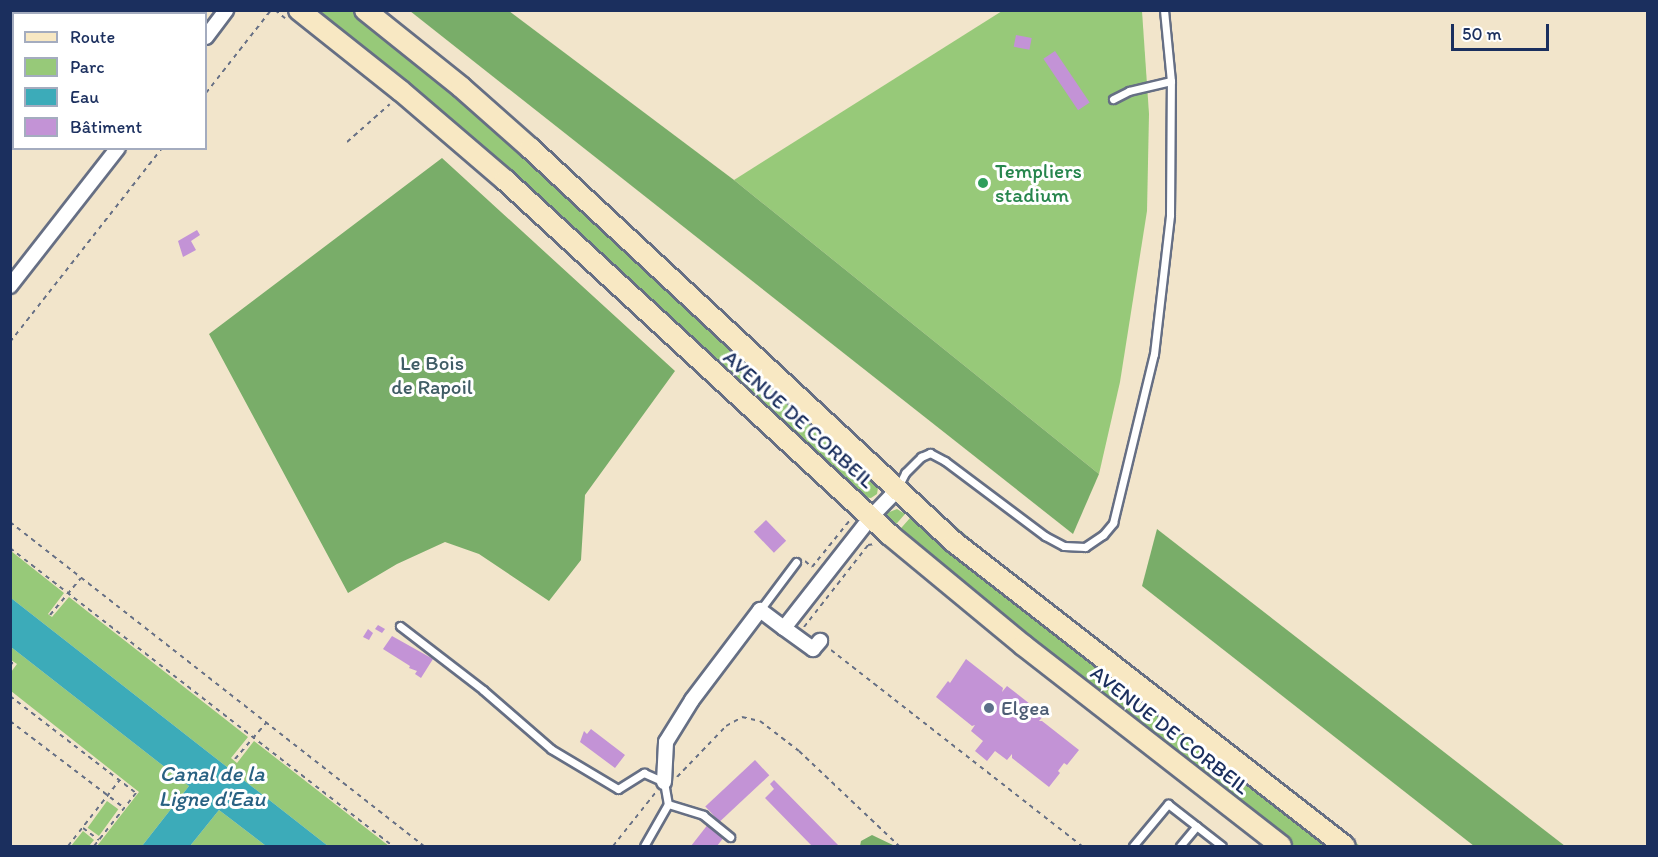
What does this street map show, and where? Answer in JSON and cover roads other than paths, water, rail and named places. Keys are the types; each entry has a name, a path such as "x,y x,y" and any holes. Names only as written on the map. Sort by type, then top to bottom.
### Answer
{"main road":[{"name":"AVENUE DE CORBEIL","path":"299,10 401,91 505,180 871,517 1023,645 1281,846"},
{"name":"AVENUE DE CORBEIL","path":"365,10 453,81 530,148 954,542 1345,846"}],"street":[{"path":"207,36 226,10"},
{"path":"10,286 116,150"},
{"path":"788,623 871,517 897,490"},
{"path":"664,782 666,742 692,700 760,610 788,623 813,649 820,641"}],"lane":[{"path":"897,490 904,474 921,457 930,453 945,461 1045,536 1064,546 1085,547 1103,535 1113,523 1154,354 1170,215 1171,81 1164,10"},
{"path":"1113,99 1129,91 1171,81"},
{"path":"760,610 796,562"},
{"path":"400,626 483,690 551,749 618,789 644,772 664,782 668,804 644,846"},
{"path":"668,804 703,815 730,837"},
{"path":"1133,846 1168,804 1222,846"},
{"path":"1180,846 1197,826"}],"water":[{"name":"Canal de la Ligne d'Eau","path":"10,598 328,846 266,846 219,810 190,846 142,846 189,786 11,647"}],"place":[{"name":"Templiers stadium","path":"983,183"},
{"name":"Elgea","path":"989,708"}],"park label":[{"name":"Le Bois de Rapoil","path":"432,375"}]}
